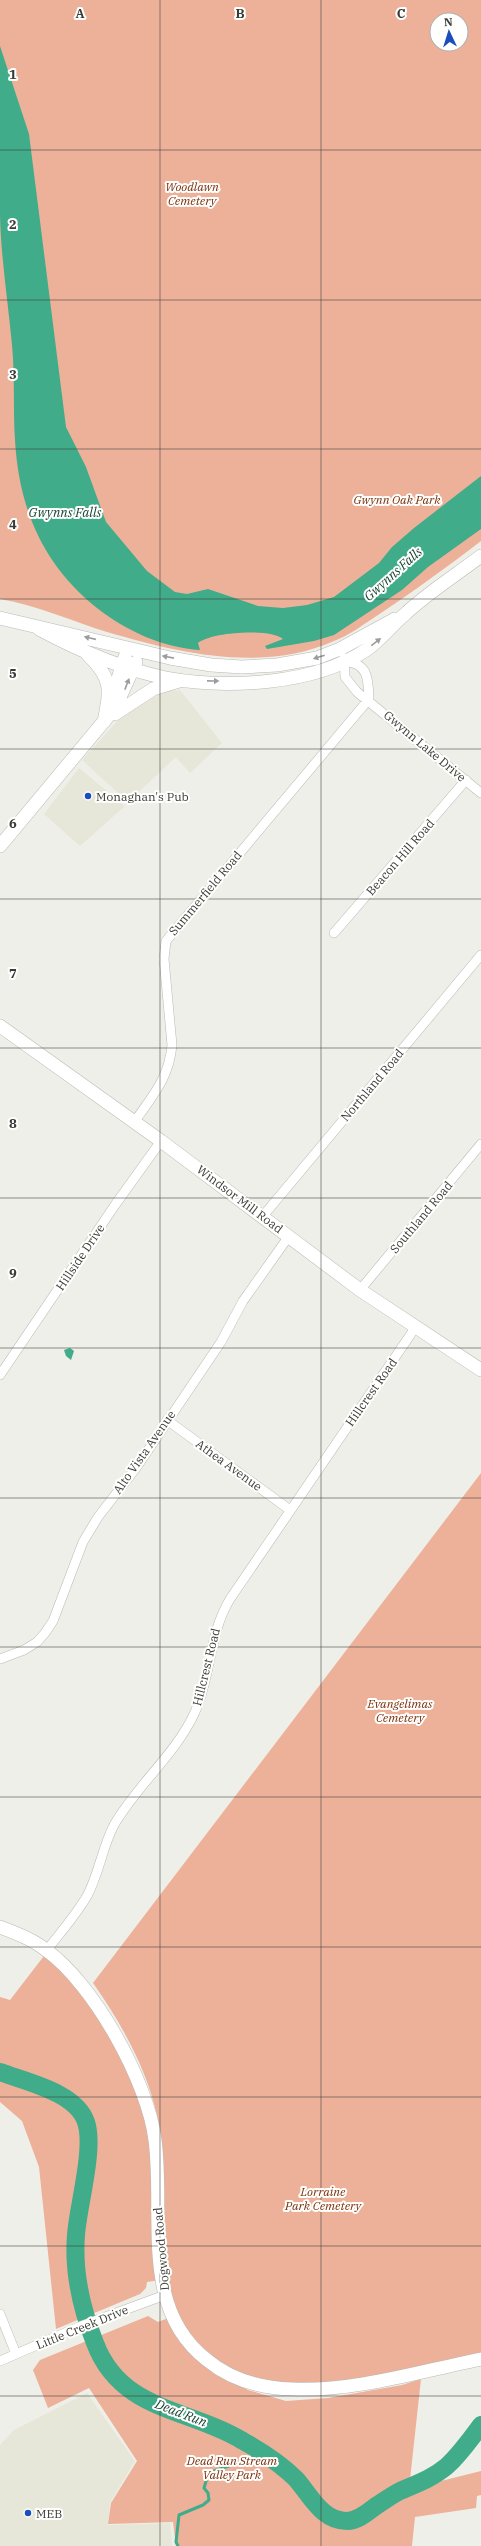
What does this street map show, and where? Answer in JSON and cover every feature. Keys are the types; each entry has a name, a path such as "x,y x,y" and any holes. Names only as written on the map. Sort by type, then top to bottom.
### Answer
{"main road":[{"path":"0,618 39,629 211,665 242,666 301,662 366,650 384,636 404,615 481,556"},
{"path":"39,629 86,652 128,667 184,680 279,681 321,672 343,655"},
{"path":"0,846 104,722 122,698 128,667 134,650"},
{"path":"86,652 101,667 109,686 104,722"},
{"path":"104,722 153,689 184,680"},
{"name":"Windsor Mill Road","path":"0,1026 135,1121 360,1290 415,1328 479,1366"},
{"name":"Dogwood Road","path":"0,1926 26,1937 47,1950 75,1976 88,1994 128,2061 148,2106 155,2140 159,2253 165,2294 174,2322 181,2335 201,2356 220,2370 242,2381 292,2390 326,2388 481,2359"}],"street":[{"name":"Gwynn Lake Drive","path":"343,655 345,677 357,692 369,699 481,793"},
{"path":"343,655 358,663 363,668 368,685 369,699"},
{"name":"Summerfield Road","path":"135,1121 162,1083 171,1059 172,1045 164,958 166,941 369,699"},
{"name":"Beacon Hill Road","path":"334,933 466,780"},
{"name":"Northland Road","path":"263,1216 481,955"},
{"name":"Hillside Drive","path":"0,1375 115,1205 161,1141"},
{"name":"Southland Road","path":"360,1290 481,1144"},
{"name":"Alto Vista Avenue","path":"0,1659 24,1650 37,1642 45,1633 53,1621 83,1542 98,1517 136,1468 221,1342 242,1302 289,1236"},
{"name":"Hillcrest Road","path":"47,1950 87,1896 114,1826 184,1733 201,1697 214,1634 220,1615 415,1328"},
{"name":"Athea Avenue","path":"167,1420 290,1510"},
{"name":"Little Creek Drive","path":"0,2361 81,2326 165,2294"},
{"path":"0,2314 16,2354"}],"shaded area":[{"path":"180,690 222,743 190,773 176,757 128,802 82,760 121,717 163,692"},
{"path":"79,768 125,806 80,846 44,814"},
{"path":"87,2393 135,2461 110,2503 108,2525 170,2523 172,2546 0,2546 0,2445 14,2430"}],"green space":[{"name":"Woodlawn Cemetery","path":"0,0 481,0 481,541 443,570 351,633 340,639 307,651 278,656 250,658 191,653 134,640 14,602 0,599"},
{"name":"Lorraine Park Cemetery","path":"481,1473 481,2354 388,2374 318,2384 288,2385 259,2379 238,2372 205,2353 184,2328 172,2296 166,2261 162,2149 157,2115 146,2080 131,2046 123,2030 93,1983"},
{"path":"47,1952 85,1989 148,2104 160,2280 147,2282 146,2288 140,2294 56,2329 39,2167 22,2121 0,2102 0,1997 10,2000"},
{"name":"Dead Run Stream Valley Park","path":"148,2316 158,2322 171,2317 210,2368 248,2390 286,2401 328,2398 402,2385 421,2379 409,2489 481,2471 481,2495 477,2496 476,2508 415,2517 412,2546 176,2546 173,2522 108,2524 111,2503 137,2461 89,2388 48,2408 33,2370 40,2360"}],"water":[{"name":"Gwynns Falls","path":"0,46 29,134 66,427 86,467 106,522 147,571 175,592 187,594 208,589 258,606 283,608 307,605 334,597 379,563 392,547 414,528 481,476 481,529 428,567 402,590 334,635 314,641 267,649 265,646 283,639 266,633 227,634 205,639 198,643 200,650 186,649 159,642 120,624 97,608 78,591 48,554 37,534 28,512 17,465 14,428 13,357 3,264 0,215"},
{"path":"70,1348 74,1351 71,1360 66,1356 64,1350"}],"waterway":[{"name":"Dead Run","path":"0,2072 36,2084 61,2096 72,2103 86,2122 89,2147 77,2223 75,2249 77,2277 82,2304 95,2343 107,2366 122,2383 139,2396 158,2406 222,2430 257,2449 290,2473 324,2512 338,2520 347,2521 359,2518 397,2493 442,2470 461,2452 481,2425"},
{"path":"178,2546 176,2542 179,2515 203,2505 209,2500 208,2493 204,2488 207,2478 214,2471 252,2458 269,2458"}],"place":[{"name":"Monaghan's Pub","path":"88,796"},
{"name":"MEB","path":"28,2513"}],"park label":[{"name":"Gwynn Oak Park","path":"397,499"},
{"name":"Evangelimas Cemetery","path":"400,1710"}]}
